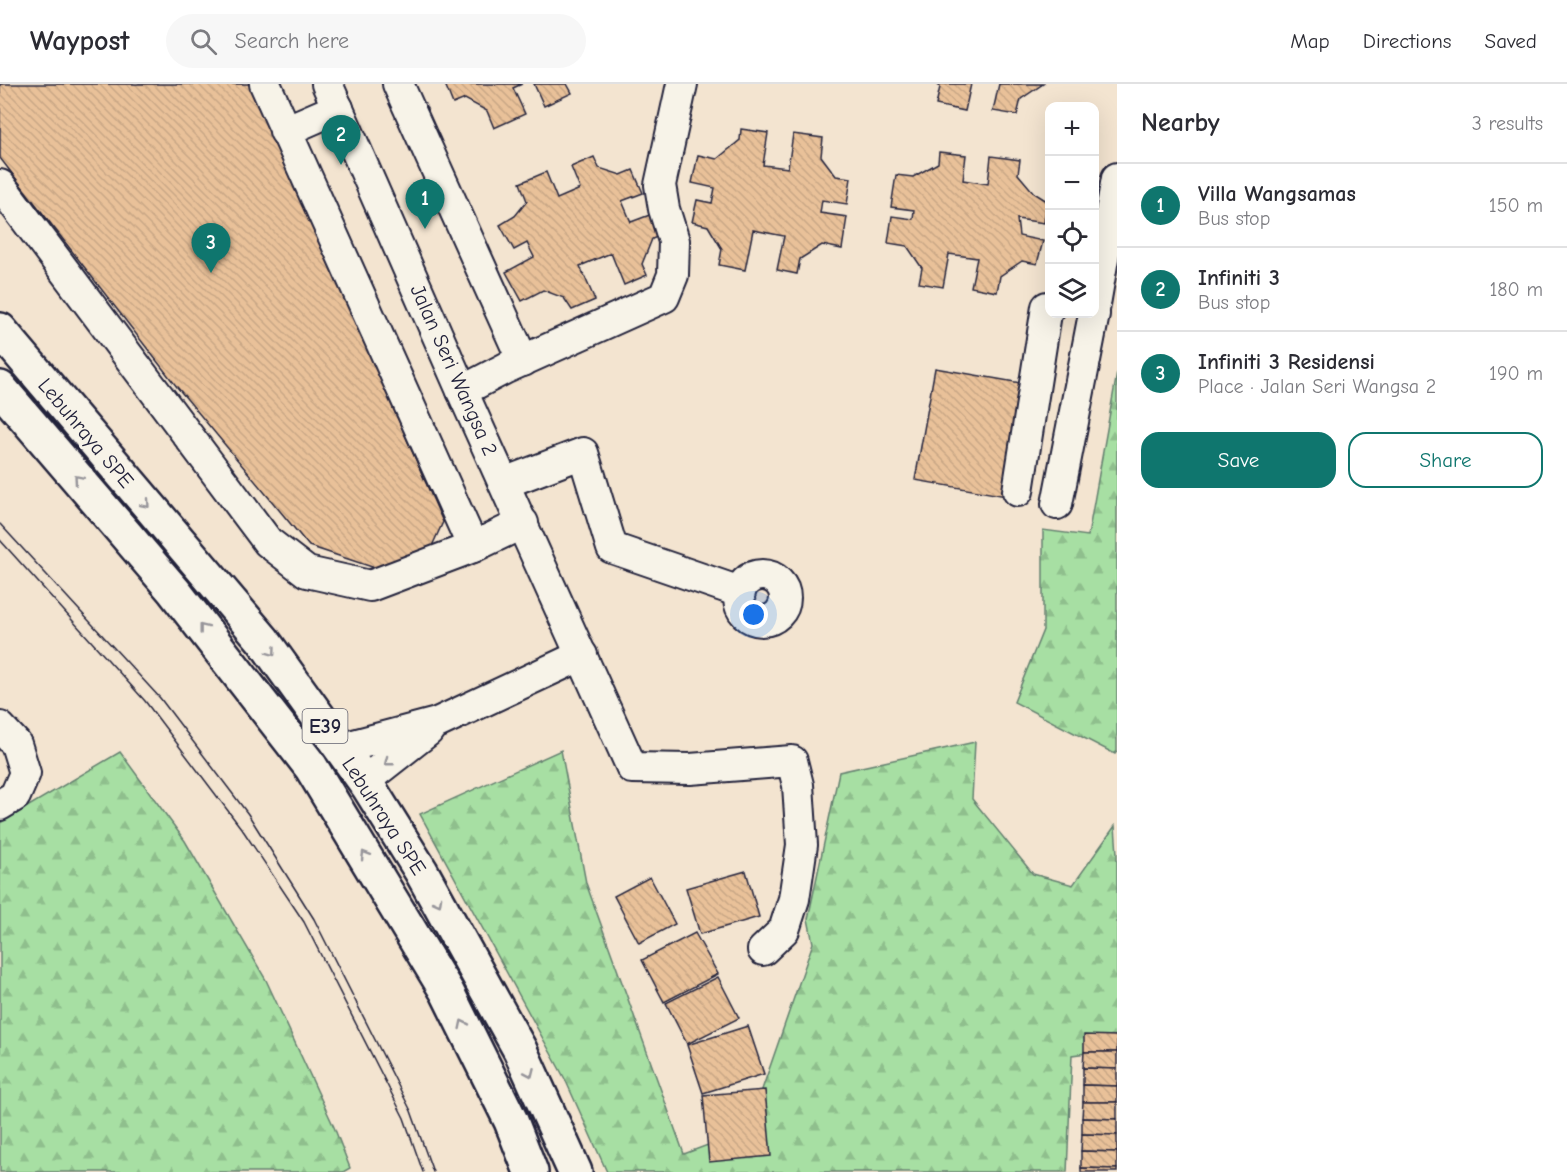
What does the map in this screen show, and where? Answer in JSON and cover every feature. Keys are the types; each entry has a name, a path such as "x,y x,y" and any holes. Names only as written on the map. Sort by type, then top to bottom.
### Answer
{"highway":[{"name":"Lebuhraya SPE","path":"0,330 263,640 368,786 421,871 520,1050 575,1172"},
{"name":"Lebuhraya SPE","path":"0,388 174,591 311,767 447,992 511,1121 531,1172"}],"street":[{"path":"265,84 473,547"},
{"path":"398,84 523,361"},
{"path":"462,391 664,297 673,275 674,241 664,209 660,185 682,84"},
{"path":"285,131 333,96"},
{"name":"Jalan Seri Wangsa 2","path":"333,96 462,391 632,768 690,770 792,761 798,784 802,845 796,888 784,930 762,950"},
{"path":"1099,268 1117,178"},
{"path":"0,185 268,542 307,572 370,586 473,547 523,523"},
{"path":"1018,492 1045,318"},
{"path":"1058,504 1089,318"},
{"path":"504,483 583,453 612,548 740,592"},
{"path":"350,746 437,723 582,655"},
{"path":"372,775 437,723"},
{"path":"0,727 16,744 25,773 15,796 0,805"},
{"path":"505,1129 512,1172"}],"green space":[{"path":"1117,373 1117,751 1115,754 1014,702 1043,630 1043,530 1088,536"},
{"path":"975,742 972,799 1033,874 1073,885 1115,826 1117,1049 1072,1055 1067,1172 607,1172 565,1079 420,814 561,750 586,883 684,1154 748,1130 813,943 808,919 839,772"},
{"path":"120,752 185,841 266,980 334,1127 350,1168 343,1172 0,1172 0,823"}],"building":[{"path":"0,84 252,84 443,522 432,546 375,568 309,546 177,387 0,158"},
{"path":"445,84 522,84 513,88 525,114 494,128 487,111 465,99 453,104"},
{"path":"534,84 567,84 572,93 544,106"},
{"path":"937,84 971,84 965,111 936,105 940,87"},
{"path":"999,84 1043,84 1021,99 1017,115 993,111"},
{"path":"741,129 768,133 763,165 788,168 793,134 823,138 821,156 836,176 851,178 847,204 822,200 820,213 847,217 842,249 822,245 800,259 797,274 777,270 784,236 753,230 745,270 719,265 722,249 708,226 692,222 697,200 712,203 715,188 692,183 698,155 717,159 740,140"},
{"path":"939,152 966,155 963,180 988,184 991,156 1020,160 1018,174 1034,193 1045,200 1044,223 1017,219 1019,236 1043,241 1037,264 1022,261 1000,276 997,292 971,287 977,258 949,254 943,287 919,283 922,268 907,246 888,243 892,216 913,219 914,210 891,207 896,175 913,177 938,163"},
{"path":"594,157 599,168 621,175 633,170 643,193 622,201 631,222 655,213 664,234 652,239 642,264 647,275 624,285 611,253 580,266 595,300 572,310 564,298 543,290 522,301 506,272 534,257 527,243 514,250 500,225 515,216 527,201 520,183 546,172 557,199 580,189 571,167"},
{"path":"935,368 1026,384 1006,496 915,480"},
{"path":"746,871 759,917 700,934 686,888"},
{"path":"650,877 675,924 639,943 614,896"},
{"path":"695,933 718,974 664,1002 642,960"},
{"path":"718,977 739,1018 687,1044 666,1003"},
{"path":"748,1026 764,1074 703,1093 687,1045"},
{"path":"1084,1035 1117,1036 1117,1052 1084,1052"},
{"path":"1084,1052 1117,1052 1117,1069 1083,1068"},
{"path":"1083,1068 1117,1069 1117,1086 1083,1085"},
{"path":"1083,1085 1117,1086 1117,1102 1083,1102"},
{"path":"765,1090 771,1156 709,1162 703,1095"},
{"path":"1083,1102 1117,1102 1117,1119 1082,1118"},
{"path":"1082,1118 1117,1119 1117,1135 1082,1134"},
{"path":"1082,1134 1117,1135 1117,1152 1081,1151"},
{"path":"1081,1151 1117,1152 1117,1169 1081,1168"},
{"path":"1081,1168 1117,1169 1117,1172 1081,1172"}],"tram line":[{"path":"0,524 160,698 248,814 314,919 411,1111 433,1172"},
{"path":"0,540 145,701 244,832 304,922 404,1118 423,1172"}],"place":[{"name":"Infiniti 3","path":"341,165"},
{"name":"Villa Wangsamas","path":"425,229"},
{"name":"Infiniti 3 Residensi","path":"211,273"}]}
